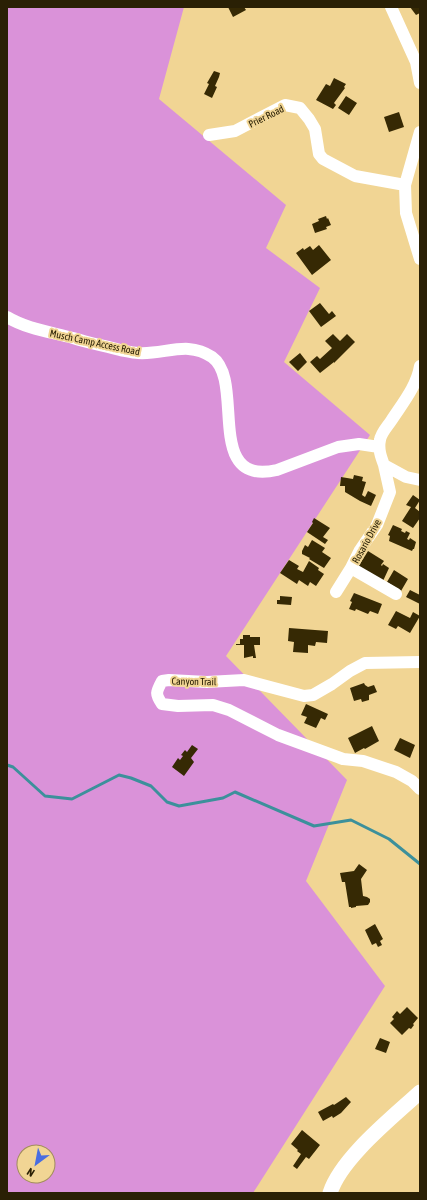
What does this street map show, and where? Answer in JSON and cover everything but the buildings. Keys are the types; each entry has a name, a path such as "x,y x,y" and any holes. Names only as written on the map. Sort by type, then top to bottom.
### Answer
{"main road":[{"path":"330,1193 349,1160 420,1092"}],"street":[{"path":"391,7 416,62 420,83"},
{"name":"Prier Road","path":"209,135 234,131 285,105 300,108 315,129 319,154 323,159 355,176 405,185"},
{"path":"420,132 405,185 406,213 420,259"},
{"name":"Musch Camp Access Road","path":"7,317 27,326 92,344 138,353 149,353 176,348 191,349 204,352 214,358 220,365 225,380 227,390 228,424 233,446 238,460 252,471 267,473 278,470 338,447 359,444 379,446"},
{"path":"379,446 380,439 384,431 419,375 420,366"},
{"name":"Rosario Drive","path":"336,592 360,550 377,525 390,492 379,446"},
{"path":"384,465 400,474 418,481"},
{"path":"351,568 396,594"},
{"name":"Canyon Trail","path":"420,662 365,663 314,695 304,696 244,680 207,682 169,680 162,682 157,691 158,698 162,704 178,706 213,705 229,710 278,735 343,759 362,761 396,772 412,781 420,789"}],"shaded area":[{"path":"7,7 184,7 159,99 286,205 266,248 320,288 284,362 370,435 226,656 347,780 306,881 385,986 253,1193 7,1193"}],"waterway":[{"path":"7,765 13,767 45,796 72,799 119,775 151,786 167,802 179,806 223,798 235,792 314,826 351,820 389,839 420,864"}]}
